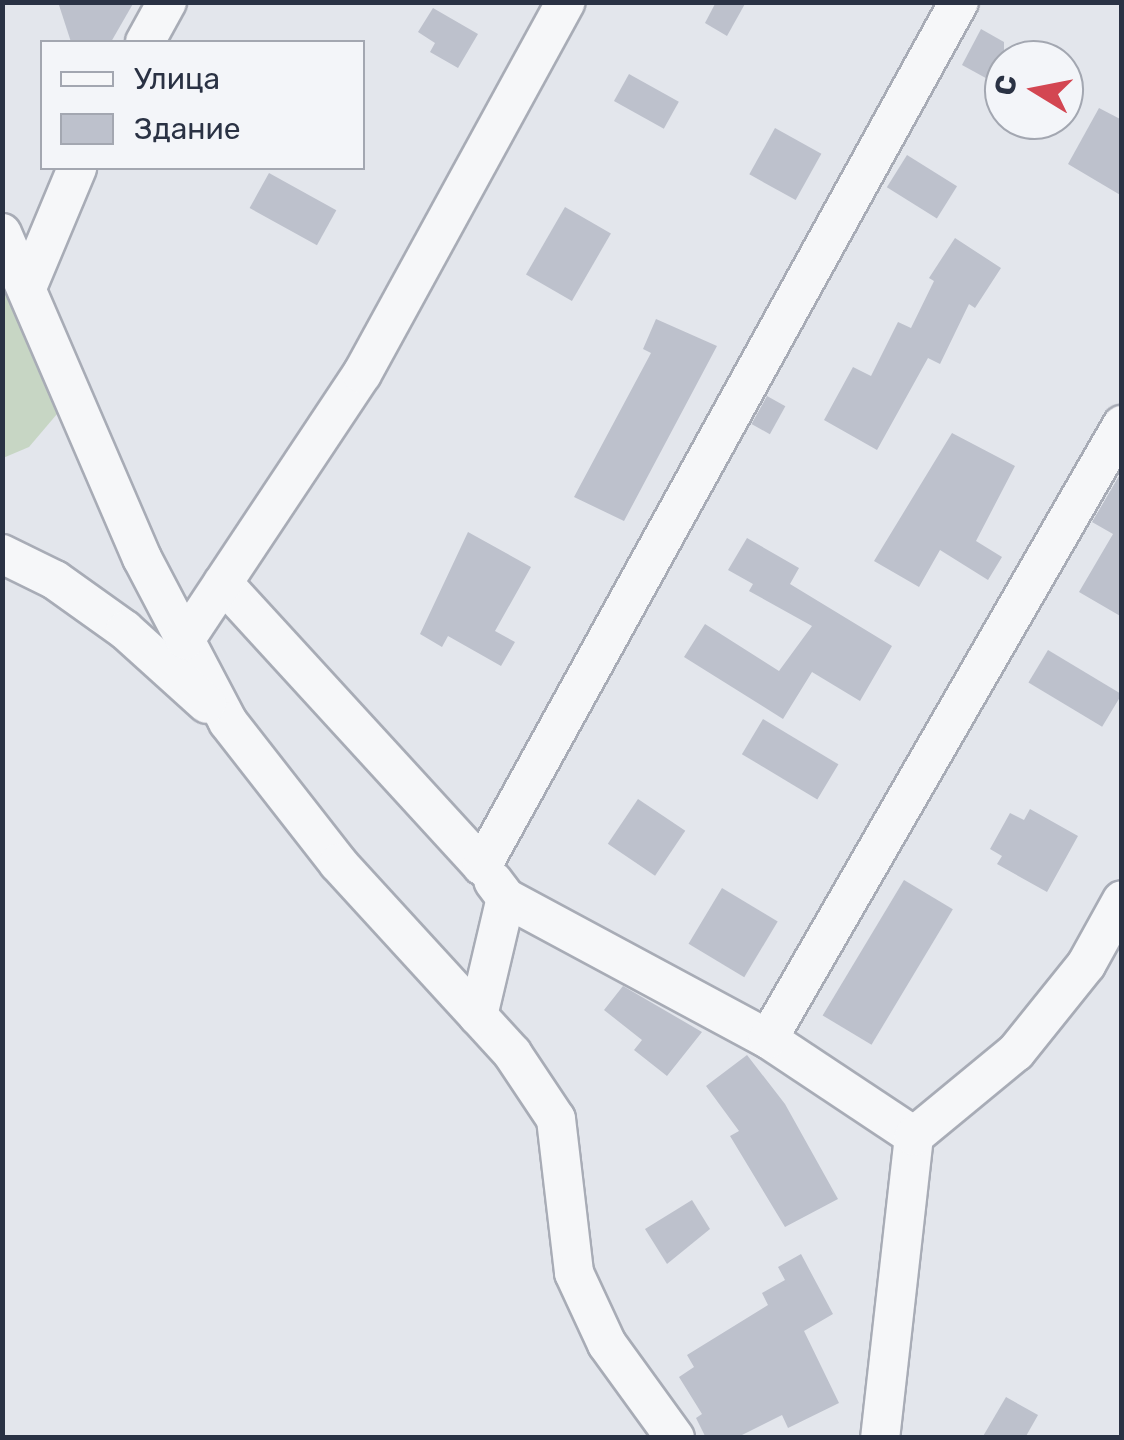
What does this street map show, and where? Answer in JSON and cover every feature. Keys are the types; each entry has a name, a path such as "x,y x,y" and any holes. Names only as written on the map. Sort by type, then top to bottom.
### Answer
{"street":[{"path":"147,40 167,2"},
{"path":"185,640 362,374 566,2"},
{"path":"482,866 960,2"},
{"path":"29,283 76,170"},
{"path":"2,232 29,283 142,558 228,722 338,864 478,1016 556,1119 574,1273 607,1344 675,1438"},
{"path":"768,1039 1122,425"},
{"path":"2,554 54,580 125,630 228,722"},
{"path":"223,583 482,866 506,898 768,1039 914,1136"},
{"path":"478,1016 506,898"},
{"path":"880,1438 914,1136 1016,1052 1086,965 1122,900"}],"green space":[{"path":"2,273 63,407 29,447 3,458"}],"building":[{"path":"58,2 134,2 112,40 70,40"},
{"path":"716,2 746,2 727,36 705,23"},
{"path":"433,8 478,34 458,68 430,52 435,43 418,32"},
{"path":"981,29 1000,40 984,40 984,77 962,65"},
{"path":"629,74 679,102 664,129 614,101"},
{"path":"1099,108 1122,120 1122,196 1068,164"},
{"path":"775,128 821,154 796,200 749,174"},
{"path":"907,155 957,186 937,218 887,187"},
{"path":"269,173 336,210 317,245 250,208"},
{"path":"565,207 611,234 572,301 526,275"},
{"path":"955,238 1001,268 975,308 969,304 940,364 928,358 877,450 824,420 853,367 871,376 898,322 911,328 934,281 929,278"},
{"path":"656,319 717,346 624,521 574,497 651,353 643,349"},
{"path":"767,396 785,406 770,434 751,424"},
{"path":"952,433 1015,466 976,541 1002,557 988,580 940,550 919,587 874,561"},
{"path":"1122,471 1122,617 1079,592 1113,534 1092,522"},
{"path":"468,532 531,567 495,631 515,642 501,666 448,636 442,647 420,634"},
{"path":"747,538 799,568 790,584 892,646 860,701 812,672 783,719 684,657 705,624 779,671 812,626 749,591 753,584 728,570"},
{"path":"1048,650 1122,694 1102,727 1028,683"},
{"path":"763,719 838,764 817,799 742,754"},
{"path":"638,799 685,831 655,876 608,844"},
{"path":"1030,809 1078,836 1047,892 997,864 1002,856 990,849 1010,813 1024,820"},
{"path":"904,880 953,909 871,1045 823,1015"},
{"path":"722,888 778,921 744,977 689,944"},
{"path":"623,986 702,1032 667,1076 634,1050 642,1040 604,1010"},
{"path":"747,1055 785,1104 838,1199 785,1227 730,1136 739,1131 706,1086"},
{"path":"692,1200 710,1229 667,1264 645,1229"},
{"path":"801,1254 833,1314 804,1331 839,1403 788,1428 782,1415 736,1438 706,1438 696,1418 702,1414 679,1377 694,1367 687,1355 768,1305 762,1293 785,1280 778,1267"},
{"path":"1006,1397 1038,1415 1025,1438 982,1438"}]}
